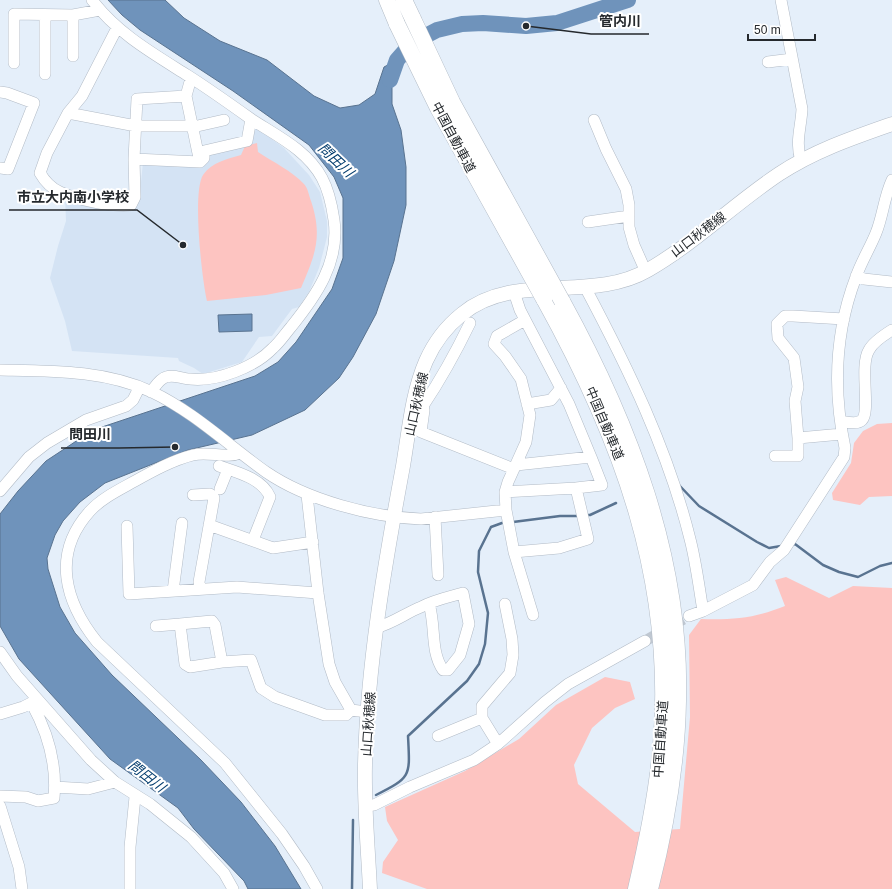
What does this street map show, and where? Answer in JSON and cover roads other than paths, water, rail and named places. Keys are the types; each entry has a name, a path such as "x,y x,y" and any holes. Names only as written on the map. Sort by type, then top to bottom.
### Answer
{"highway":[{"name":"中国自動車道","path":"387,0 397,24 441,114 544,299 582,371 606,422 625,472 638,513 655,588 662,652 663,701 661,745 648,837 636,889"},
{"name":"中国自動車道","path":"404,0 452,102 562,301 600,374 620,418 637,462 660,539 669,585 677,651 678,700 676,746 671,790 660,850 650,889"}],"main road":[{"name":"山口秋穂線","path":"370,889 365,806 367,712 393,516 418,406 426,362 434,345 449,326 464,313 481,302 514,292 608,284 646,272 778,174 829,146 892,124"}],"street":[{"path":"92,0 100,10 132,40 251,119 288,141 299,151 322,178 333,209 335,241 329,269 314,298 273,348 258,361 246,368 211,378 190,379 171,376 164,377 154,394"},
{"path":"781,0 802,109 801,124 797,142 801,161"},
{"path":"14,63 14,14 73,15 100,10"},
{"path":"45,15 45,74"},
{"path":"73,15 73,56"},
{"path":"118,28 82,96 68,113 47,153 40,173 45,181 59,192 110,206 131,205 135,197 134,159 137,99 186,96"},
{"path":"768,62 792,59"},
{"path":"191,78 186,96 199,158"},
{"path":"0,92 8,93 34,104 8,168 0,168"},
{"path":"68,113 136,126 192,126 224,120"},
{"path":"134,159 200,162 204,158 204,150 247,141 251,119"},
{"path":"594,120 606,150 626,189 634,245 646,272"},
{"path":"689,616 703,611 753,585 770,562 784,550 844,457 845,448 840,421 837,387 838,357 844,319 856,276 877,232 892,180"},
{"path":"588,222 629,216"},
{"path":"856,276 864,279 892,282"},
{"path":"585,287 623,359 649,417 691,540 703,611"},
{"path":"505,492 602,485 570,404 520,310 514,292"},
{"path":"775,456 798,456 795,401 798,387 794,358 778,338 777,324 785,316 844,319"},
{"path":"525,320 497,336 494,344 505,356 521,379 526,404 530,415 526,442 505,492 506,510 514,552 534,615"},
{"path":"470,323 451,362 418,406 424,410 421,432 515,467 591,457"},
{"path":"840,421 856,423 864,416 865,362 869,350 892,330"},
{"path":"0,370 56,371 92,375 139,388 154,394 190,415 266,472 307,495 333,503 393,516 414,518 506,510"},
{"path":"0,491 29,457 46,443 86,420 126,406 133,400 139,388"},
{"path":"526,404 551,400 561,388"},
{"path":"798,438 842,434"},
{"path":"236,450 235,456 211,453 194,455 155,470 108,496 90,512 72,536 66,554 66,574 70,597 84,625 97,642 225,763 282,834 304,866 317,889"},
{"path":"220,489 223,468 247,476 267,490 270,497 253,540"},
{"path":"514,552 559,548 588,539 576,488"},
{"path":"193,495 210,494 214,498 199,582 200,589"},
{"path":"307,495 318,593 329,664 335,682 352,710"},
{"path":"435,517 438,575"},
{"path":"173,591 182,523"},
{"path":"209,525 273,548 313,542"},
{"path":"127,526 129,594 237,587 318,593"},
{"path":"378,627 428,604 463,592 468,624 460,655 448,670 443,670 437,660 433,624 428,604"},
{"path":"498,744 482,718 482,706 510,673 513,655 512,639 505,604"},
{"path":"156,626 212,621 215,625 222,662"},
{"path":"180,624 185,664 190,667 222,662 251,660 261,688 275,697 307,710 325,715 346,715 352,710 367,712"},
{"path":"365,806 374,805 410,787 474,760 498,744 545,702 568,684 645,641"},
{"path":"0,652 35,702 91,760 115,782 135,797 150,804 191,837 224,873 233,889"},
{"path":"0,714 35,702"},
{"path":"0,796 26,797 38,801 54,798 55,770 50,747 35,702"},
{"path":"438,736 482,718"},
{"path":"55,787 88,789 115,782"},
{"path":"130,889 130,847 135,797"},
{"path":"1,813 18,868 22,889"}],"water":[{"path":"108,0 165,0 184,18 220,41 267,60 314,96 340,108 359,105 375,94 384,67 397,60 392,82 392,104 401,130 406,167 406,205 394,261 376,314 353,357 339,378 305,410 252,435 188,450 105,483 80,502 63,521 55,535 47,558 48,569 60,607 75,633 112,675 201,760 241,802 275,846 301,889 248,889 244,881 194,829 178,808 110,759 19,659 0,626 0,514 18,491 46,461 93,430 255,376 278,362 296,342 332,289 343,258 343,198 334,177 309,145 233,91 140,30 122,15"},
{"path":"252,314 252,331 219,332 218,315"}],"waterway":[{"path":"390,80 397,60 412,43 437,30 462,24 483,23 526,26 557,23 628,0"},
{"path":"678,484 699,506 757,542 769,548 781,546"},
{"path":"586,515 590,515 616,503"},
{"path":"513,522 560,516 579,516"},
{"path":"376,795 396,784 406,774 409,760 408,736 467,681 479,664 485,644 488,613 478,572 479,551 491,527 502,523"},
{"path":"792,545 795,544 823,565 839,572 858,577 880,566 892,563"},
{"path":"352,889 353,820"}],"tunnel":[{"path":"645,641 689,616"}],"place":[{"name":"管内川","path":"526,26"},
{"name":"市立大内南小学校","path":"183,245"},
{"name":"問田川","path":"175,447"}]}
